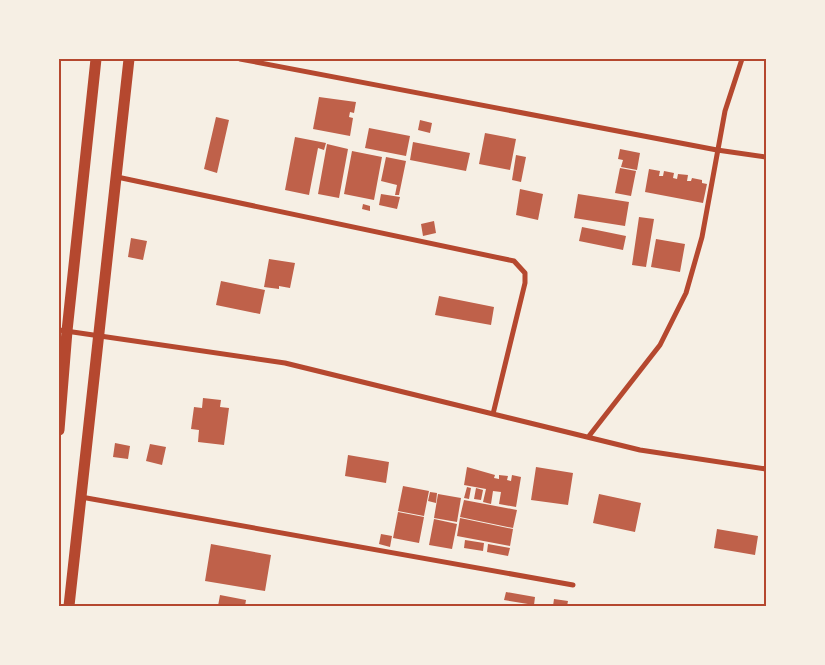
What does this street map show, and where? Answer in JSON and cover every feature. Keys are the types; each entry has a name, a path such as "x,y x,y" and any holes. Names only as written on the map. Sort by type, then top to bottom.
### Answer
{"highway":[{"path":"59,430 63,330 96,59"},
{"path":"69,606 97,336 129,59"}],"street":[{"path":"240,59 717,150 766,157"},
{"path":"589,436 660,345 686,293 702,237 725,110 742,59"},
{"path":"115,177 514,261 521,266 525,273 525,283 493,414"},
{"path":"63,330 285,363 640,450 766,469"},
{"path":"80,496 573,585"}],"building":[{"path":"319,97 356,102 354,113 350,112 349,117 353,118 350,136 313,129"},
{"path":"216,117 229,120 217,173 204,169"},
{"path":"420,120 432,123 430,133 418,130"},
{"path":"369,128 410,136 406,156 365,148"},
{"path":"485,133 516,139 510,170 479,164"},
{"path":"295,137 326,143 324,150 318,148 309,195 285,190"},
{"path":"413,142 470,153 466,171 410,160"},
{"path":"327,144 348,149 339,198 318,194"},
{"path":"620,149 640,153 637,170 621,167 623,160 618,159"},
{"path":"352,151 382,157 374,200 344,194"},
{"path":"516,155 526,157 521,182 512,180"},
{"path":"386,157 406,161 399,195 395,195 397,185 381,181"},
{"path":"620,168 636,171 631,196 615,193"},
{"path":"649,169 660,171 659,176 663,176 664,171 674,173 673,178 677,179 678,174 688,175 687,181 691,181 692,178 702,180 702,183 707,184 703,203 645,192"},
{"path":"520,189 543,194 538,220 516,215"},
{"path":"381,194 400,197 397,209 379,205"},
{"path":"578,194 629,202 625,226 574,218"},
{"path":"363,204 370,206 370,211 362,209"},
{"path":"639,217 654,219 646,267 632,265"},
{"path":"434,221 436,233 423,236 421,224"},
{"path":"582,227 626,236 623,250 579,241"},
{"path":"131,238 147,241 143,260 128,257"},
{"path":"656,239 685,244 680,272 651,267"},
{"path":"269,259 295,263 290,288 279,286 279,289 264,287"},
{"path":"221,281 265,290 260,314 216,305"},
{"path":"439,296 494,307 491,325 435,315"},
{"path":"203,398 221,400 220,407 229,408 224,445 198,442 199,430 191,429 194,407 202,408"},
{"path":"115,443 130,446 128,459 113,457"},
{"path":"150,444 166,447 162,465 146,461"},
{"path":"348,455 389,462 386,483 345,476"},
{"path":"467,467 495,475 494,478 499,479 499,475 508,476 507,480 511,481 512,475 521,477 516,507 499,504 501,492 493,491 491,504 483,502 486,489 464,485"},
{"path":"536,467 573,473 568,505 531,500"},
{"path":"403,486 429,491 424,516 398,511"},
{"path":"467,487 471,488 469,499 464,498"},
{"path":"476,488 483,490 481,500 474,499"},
{"path":"430,492 437,493 436,503 428,501"},
{"path":"438,494 461,498 457,522 434,518"},
{"path":"599,494 641,503 635,532 593,523"},
{"path":"464,500 517,510 513,528 460,517"},
{"path":"398,512 424,517 419,543 393,538"},
{"path":"460,518 513,529 510,546 457,536"},
{"path":"434,519 457,524 452,549 429,545"},
{"path":"717,529 758,536 755,555 714,548"},
{"path":"381,534 392,536 390,547 379,544"},
{"path":"465,540 484,543 483,551 464,548"},
{"path":"211,544 271,555 265,591 205,581"},
{"path":"488,544 510,548 508,556 487,552"},
{"path":"506,592 535,597 534,605 504,600"},
{"path":"220,595 246,600 245,606 218,606"},
{"path":"554,599 568,601 567,606 553,606"}]}
